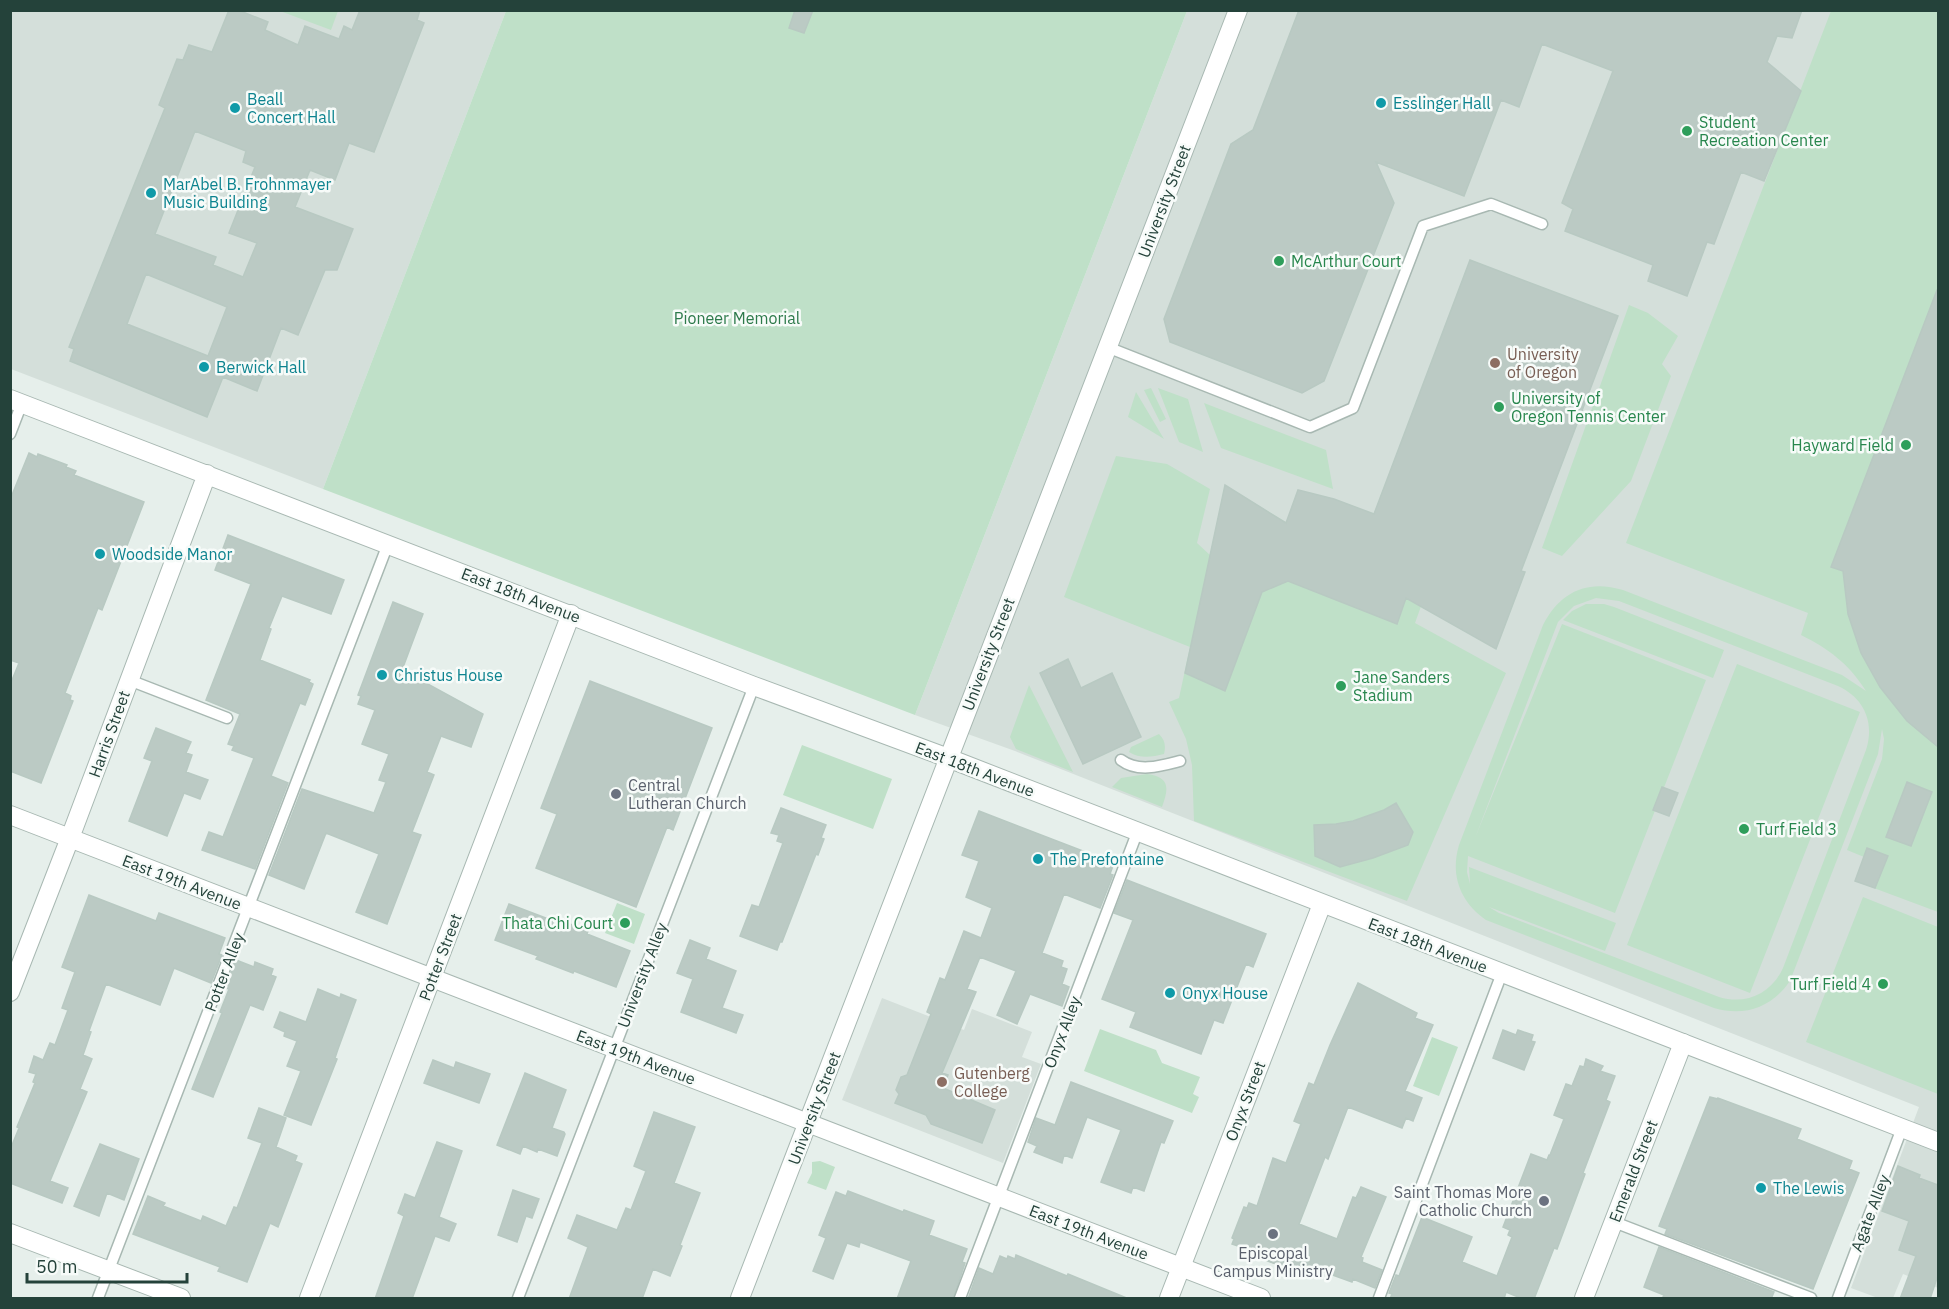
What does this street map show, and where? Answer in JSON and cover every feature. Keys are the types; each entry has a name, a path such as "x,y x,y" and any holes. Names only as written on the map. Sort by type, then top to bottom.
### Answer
{"street":[{"name":"University Street","path":"740,1299 1238,10"},
{"name":"East 18th Avenue","path":"16,401 754,686 948,758 1938,1142"},
{"name":"Harris Street","path":"10,992 207,474"},
{"name":"Potter Street","path":"309,1299 571,614"},
{"name":"East 19th Avenue","path":"10,815 1261,1299"},
{"name":"Onyx Street","path":"1169,1299 1322,904"},
{"name":"Emerald Street","path":"1584,1299 1683,1043"},
{"path":"10,1233 181,1299"}],"lane":[{"path":"1107,347 1310,427 1353,408 1423,226 1491,204 1542,224"},
{"path":"10,434 16,401"},
{"name":"Potter Alley","path":"98,1299 388,544"},
{"path":"129,680 226,718"},
{"name":"University Alley","path":"518,1299 754,686"},
{"path":"1121,759 1129,765 1139,767 1160,766 1180,761"},
{"name":"Onyx Alley","path":"960,1299 1137,832"},
{"path":"1379,1299 1502,973"},
{"name":"Agate Alley","path":"1838,1299 1902,1128"},
{"path":"1614,1222 1811,1299"}],"shaded area":[{"path":"10,11 506,11 323,489 11,369"},
{"name":"University of Oregon","path":"1187,11 1938,11 1938,1288 1903,1274 1893,1298 1878,1298 1851,1288 1919,1107 1015,751 915,715"},
{"name":"Gutenberg College","path":"882,998 964,1030 972,1009 1032,1032 1022,1057 1041,1064 1003,1163 842,1100"}],"green space":[{"path":"280,11 338,11 331,30"},
{"name":"Pioneer Memorial","path":"506,11 1187,11 915,715 323,489"},
{"path":"1831,11 1938,11 1938,912 1855,881 1864,857 1847,850 1882,759 1884,739 1882,729 1878,754 1790,981 1775,997 1757,1008 1736,1011 1714,1008 1486,920 1470,905 1459,887 1457,877 1459,845 1543,625 1558,604 1576,591 1598,586 1623,590 1842,675 1866,691 1838,658 1801,635 1808,613 1626,543","holes":["1596,598 1619,601 1838,686 1855,697 1865,712 1869,730 1866,750 1783,968 1772,985 1757,995 1739,999 1719,997 1499,913 1489,907 1605,951 1616,923 1469,867 1470,884 1467,872 1468,856 1615,913 1706,680 1562,624 1475,838 1558,622 1574,606"]},
{"path":"1629,305 1648,313 1678,336 1662,364 1671,376 1631,481 1562,556 1542,548"},
{"path":"1151,388 1166,419 1160,422 1144,390"},
{"path":"1158,388 1188,399 1203,452 1179,442"},
{"path":"1136,392 1164,439 1128,417"},
{"path":"1204,403 1326,450 1333,489 1221,448"},
{"name":"Jane Sanders Stadium","path":"1116,456 1167,464 1210,489 1197,543 1210,555 1225,485 1382,581 1424,598 1415,623 1506,673 1407,901 1194,821 1192,765 1186,739 1169,702 1179,698 1190,647 1064,597"},
{"path":"1586,604 1604,604 1614,607 1724,650 1713,678 1563,620 1572,611"},
{"name":"Turf Field 3","path":"1737,664 1860,712 1750,993 1627,945"},
{"path":"1029,685 1073,772 1016,749 1010,737"},
{"path":"1159,734 1164,743 1164,754 1151,757 1129,752 1131,747"},
{"path":"802,745 892,779 873,829 783,795"},
{"path":"1147,774 1160,778 1166,784 1162,807 1112,787 1121,778"},
{"name":"Turf Field 4","path":"1863,897 1938,927 1938,1094 1806,1042"},
{"name":"Thata Chi Court","path":"617,903 645,914 634,944 605,933"},
{"path":"1100,1029 1156,1050 1162,1063 1200,1077 1193,1094 1199,1097 1192,1113 1084,1071"},
{"path":"1432,1037 1458,1047 1439,1096 1413,1086"},
{"path":"820,1161 835,1167 826,1190 807,1183 812,1173 812,1162"}],"building":[{"name":"MarAbel B. Frohnmayer Music Building","path":"229,10 238,10 268,22 265,30 298,45 305,26 339,39 344,26 352,30 360,10 420,10 417,20 424,23 374,152 349,143 335,180 310,170 295,207 353,229 337,270 325,270 298,335 281,328 257,391 223,377 207,417 70,361 74,349 69,347 165,108 159,105 177,59 183,60 189,45 212,52","holes":["195,131 246,151 243,162 255,167 229,233 257,243 243,277 213,265 216,257 155,234","146,274 227,307 208,356 127,324"]},
{"path":"795,10 813,10 804,33 789,28"},
{"path":"1299,10 1802,10 1792,38 1777,36 1767,62 1801,91 1764,181 1741,172 1714,244 1707,242 1687,296 1648,281 1653,265 1565,231 1573,209 1562,203 1613,71 1542,44 1519,107 1501,100 1464,196 1376,162 1394,203 1324,381 1302,393 1170,342 1164,319 1231,144 1253,130"},
{"path":"1470,260 1618,316 1521,571 1525,572 1496,649 1406,598 1397,624 1288,581 1262,592 1225,691 1185,673 1225,485 1286,523 1298,490 1334,499 1374,514"},
{"name":"Hayward Field","path":"1937,290 1938,747 1907,721 1880,687 1861,653 1848,614 1843,571 1831,567"},
{"path":"29,453 67,465 66,467 76,471 74,475 144,502 102,610 98,608 65,693 71,696 70,700 73,701 41,783 10,771 10,685 19,663 10,660 10,500"},
{"path":"228,535 344,580 331,614 282,596 269,628 271,629 260,660 310,680 309,682 313,684 305,705 300,703 271,776 288,783 255,869 202,850 209,832 223,837 254,758 232,750 234,746 228,744 240,714 206,700 251,584 215,570"},
{"path":"393,602 423,614 402,670 483,714 471,747 441,736 427,772 434,775 412,832 421,835 387,924 356,912 379,854 326,833 304,889 269,875 302,789 374,813 386,782 379,780 389,754 362,744 375,710 358,704 361,696 358,695"},
{"path":"1068,659 1081,688 1112,673 1141,737 1083,764 1040,673"},
{"name":"Central Lutheran Church","path":"590,681 712,728 673,830 667,827 636,907 536,868 557,814 541,808"},
{"path":"156,728 191,742 186,753 192,755 186,772 208,780 200,799 184,793 167,836 129,821 152,761 144,758"},
{"path":"1907,782 1932,792 1911,846 1886,837"},
{"path":"1662,787 1678,793 1669,816 1653,810"},
{"path":"1396,803 1413,832 1408,845 1340,867 1315,856 1314,825 1353,821 1384,810"},
{"path":"781,808 826,825 818,855 816,854 777,950 740,936 752,905 759,907 783,843 777,841 779,835 771,833"},
{"path":"979,811 1114,863 1110,874 1113,875 1100,908 1064,894 1042,953 1063,961 1061,967 1067,969 1062,984 1069,987 1062,1006 1030,994 1017,1024 997,1015 1016,971 980,957 967,989 976,992 942,1073 948,1075 943,1088 995,1110 982,1143 931,1124 926,1115 895,1103 899,1094 896,1090 901,1077 907,1075 931,1014 927,1012 940,978 945,980 964,931 981,938 992,908 966,897 979,861 962,855"},
{"path":"1867,848 1888,856 1875,888 1855,881"},
{"name":"Onyx House","path":"1127,880 1266,934 1253,967 1246,964 1223,1023 1214,1020 1201,1054 1130,1027 1136,1012 1102,999 1133,920 1114,913"},
{"path":"89,895 156,921 159,913 225,938 219,954 222,955 211,983 174,968 160,1005 106,984 83,1055 92,1059 80,1089 87,1092 50,1181 68,1188 62,1203 10,1183 10,1150 35,1083 33,1082 36,1074 29,1072 34,1056 43,1060 50,1043 55,1045 68,1010 62,1008 75,972 62,967"},
{"path":"509,904 551,920 552,917 630,951 616,987 536,959 538,956 495,940"},
{"path":"690,940 710,948 706,959 736,971 722,1008 743,1015 736,1033 681,1012 693,979 677,973"},
{"path":"236,960 254,967 255,962 273,969 271,975 276,977 263,1010 250,1005 213,1097 192,1089 222,1013 220,1012 229,989 225,988"},
{"path":"1358,983 1417,1013 1415,1018 1433,1025 1405,1091 1422,1098 1413,1121 1406,1118 1402,1128 1348,1107 1328,1159 1325,1157 1299,1224 1337,1239 1353,1197 1356,1198 1361,1187 1386,1197 1361,1257 1362,1262 1382,1270 1375,1288 1302,1264 1300,1269 1291,1265 1290,1268 1273,1263 1240,1250 1241,1247 1232,1244 1234,1239 1232,1238 1244,1207 1247,1208 1249,1203 1257,1206 1273,1158 1286,1163 1301,1124 1294,1121 1309,1083 1314,1085"},
{"path":"318,989 340,998 341,994 356,1000 335,1058 337,1059 311,1125 284,1115 301,1071 287,1066 297,1041 284,1036 285,1032 274,1027 280,1012 306,1022"},
{"path":"1503,1030 1516,1035 1518,1030 1533,1035 1531,1041 1535,1042 1524,1070 1493,1058"},
{"path":"1586,1059 1603,1066 1600,1071 1615,1076 1606,1100 1610,1102 1557,1249 1554,1248 1534,1299 1523,1299 1506,1292 1504,1299 1390,1299 1392,1294 1389,1293 1396,1275 1399,1276 1422,1217 1472,1237 1462,1262 1497,1276 1512,1237 1508,1235 1510,1230 1503,1227 1531,1154 1547,1160 1550,1155 1564,1119 1554,1115 1566,1084 1572,1086 1580,1066 1584,1067"},
{"path":"433,1060 454,1068 456,1062 490,1074 479,1103 424,1083"},
{"path":"525,1073 566,1090 552,1128 565,1134 557,1156 538,1149 537,1152 523,1146 520,1154 497,1145"},
{"path":"1071,1082 1173,1121 1164,1143 1161,1142 1144,1191 1133,1187 1131,1193 1101,1182 1121,1130 1087,1117 1072,1158 1064,1155 1062,1163 1034,1152 1037,1146 1028,1142 1036,1118 1055,1125"},
{"path":"1710,1097 1801,1129 1797,1139 1852,1161 1849,1169 1859,1173 1813,1289 1665,1234 1667,1229 1659,1226"},
{"path":"259,1108 286,1118 276,1147 297,1156 295,1161 302,1164 278,1227 270,1223 247,1282 218,1271 220,1267 133,1234 148,1196 165,1203 163,1206 201,1221 203,1216 226,1226 234,1207 237,1208 262,1143 248,1138"},
{"path":"654,1112 695,1127 674,1183 700,1193 670,1276 653,1269 642,1299 569,1299 588,1247 568,1238 577,1215 617,1230 626,1208 631,1210 646,1171 634,1166"},
{"path":"437,1142 462,1151 439,1217 456,1224 449,1241 435,1236 412,1299 375,1299 404,1216 398,1213 405,1194 415,1198"},
{"path":"100,1144 139,1159 124,1200 107,1193 99,1216 74,1206"},
{"path":"1898,1166 1920,1175 1919,1178 1938,1185 1938,1275 1930,1299 1900,1299 1916,1256 1899,1250 1909,1221 1882,1211"},
{"path":"513,1190 539,1199 532,1218 526,1216 517,1242 498,1235"},
{"path":"848,1191 934,1221 929,1235 967,1249 962,1262 965,1263 953,1299 897,1299 911,1261 860,1242 859,1247 847,1243 833,1279 813,1271 826,1238 819,1235 836,1192 846,1196"},
{"path":"1659,1247 1774,1292 1771,1299 1662,1299 1664,1295 1644,1287"},
{"path":"1016,1255 1129,1299 968,1299 979,1268 993,1274 1000,1256 1015,1259"}],"place":[{"name":"Esslinger Hall","path":"1381,103"},
{"name":"Beall Concert Hall","path":"235,108"},
{"name":"Student Recreation Center","path":"1687,131"},
{"name":"MarAbel B. Frohnmayer Music Building","path":"151,193"},
{"name":"McArthur Court","path":"1279,261"},
{"name":"University of Oregon","path":"1495,363"},
{"name":"Berwick Hall","path":"204,367"},
{"name":"University of Oregon Tennis Center","path":"1499,407"},
{"name":"Hayward Field","path":"1906,445"},
{"name":"Woodside Manor","path":"100,554"},
{"name":"Christus House","path":"382,675"},
{"name":"Jane Sanders Stadium","path":"1341,686"},
{"name":"Central Lutheran Church","path":"616,794"},
{"name":"Turf Field 3","path":"1744,829"},
{"name":"The Prefontaine","path":"1038,859"},
{"name":"Thata Chi Court","path":"625,923"},
{"name":"Turf Field 4","path":"1883,984"},
{"name":"Onyx House","path":"1170,993"},
{"name":"Gutenberg College","path":"942,1082"},
{"name":"The Lewis","path":"1761,1188"},
{"name":"Saint Thomas More Catholic Church","path":"1544,1201"},
{"name":"Episcopal Campus Ministry","path":"1273,1234"}]}
